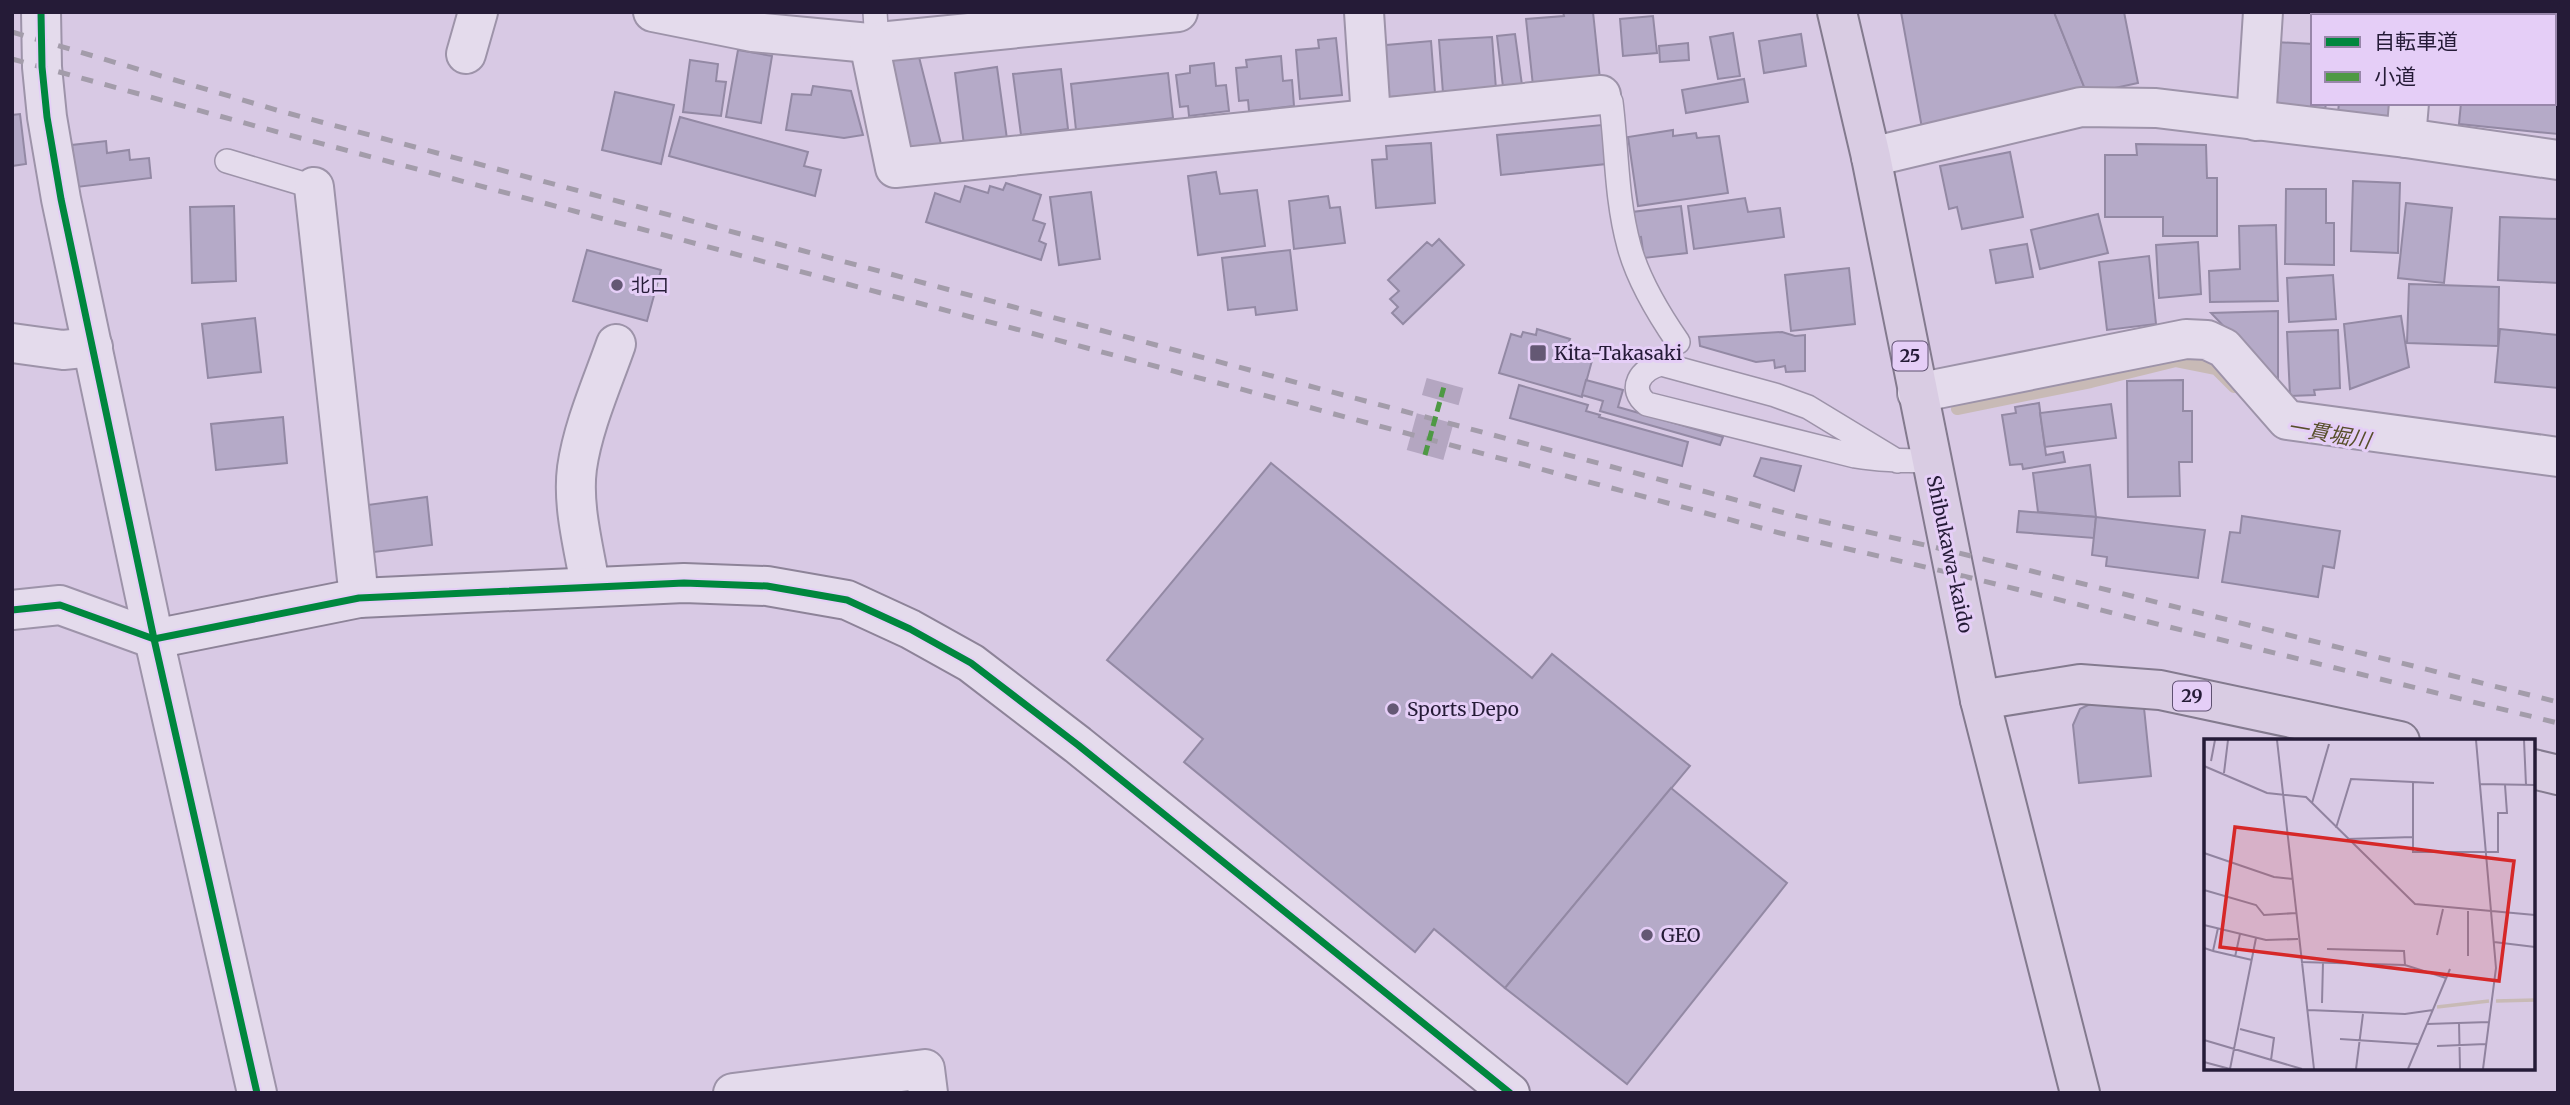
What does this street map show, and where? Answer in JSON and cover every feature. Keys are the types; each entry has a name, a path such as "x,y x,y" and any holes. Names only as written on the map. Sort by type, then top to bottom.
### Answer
{"main road":[{"name":"Shibukawa-kaido","path":"1837,12 1871,157 1917,393 1914,461 1951,551 1980,699 2080,1093"},
{"name":"29","path":"1980,699 2080,684 2160,690 2391,739"},
{"path":"2535,769 2558,775"}],"street":[{"path":"41,12 42,67 47,117 61,199 153,639 257,1093"},
{"path":"466,54 478,12"},
{"path":"653,12 753,32 874,32 1178,12"},
{"path":"1364,12 1371,118"},
{"path":"2256,121 2263,12"},
{"path":"874,32 895,168 1601,95"},
{"path":"1871,157 2081,107 2157,108 2256,121 2407,121 2558,160"},
{"path":"314,187 359,597"},
{"path":"1917,393 2186,339 2207,340 2224,348 2287,419 2558,457"},
{"path":"12,343 63,350 93,347"},
{"path":"590,585 576,495 577,469 582,443 616,344"},
{"path":"12,610 60,605 153,639 359,597 684,583 767,586 847,600 962,657 1078,746 1510,1093"},
{"path":"733,1093 925,1069 928,1093"}],"lane":[{"path":"1601,95 1608,96 1611,102 1620,202 1629,248 1656,307 1678,342"},
{"path":"228,161 314,187"},
{"path":"1661,364 1775,395 1808,407 1914,461 1855,456 1647,404 1639,398 1637,381 1651,367 1661,364"}],"building":[{"path":"1563,12 1593,12 1600,79 1533,86 1526,19 1564,16"},
{"path":"1901,12 2054,12 2087,94 1922,128"},
{"path":"2054,12 2124,12 2138,83 2087,94"},
{"path":"2558,12 2558,26 2556,14 2520,14"},
{"path":"1653,16 1657,53 1623,56 1620,19"},
{"path":"1733,33 1740,76 1718,79 1710,37"},
{"path":"1515,34 1522,85 1503,87 1497,36"},
{"path":"1801,34 1806,66 1764,73 1759,41"},
{"path":"1492,37 1496,89 1443,93 1439,40"},
{"path":"1336,38 1342,95 1300,99 1296,50 1319,48 1318,40"},
{"path":"1431,41 1435,93 1379,98 1375,46"},
{"path":"2275,42 2311,44 2311,105 2326,105 2325,110 2270,106"},
{"path":"1688,43 1689,60 1660,62 1659,46"},
{"path":"2558,45 2558,134 2459,124 2461,105 2556,105"},
{"path":"738,50 772,56 761,123 726,117"},
{"path":"918,53 942,148 901,156 888,58"},
{"path":"1281,56 1283,81 1292,80 1294,106 1249,111 1248,100 1239,101 1236,68 1247,67 1246,60"},
{"path":"690,60 718,64 716,81 726,82 721,116 683,112"},
{"path":"1214,63 1216,86 1226,85 1229,111 1189,116 1188,106 1180,107 1176,75 1190,73 1190,66"},
{"path":"997,67 1007,139 964,145 955,73"},
{"path":"1061,69 1068,129 1021,135 1013,74"},
{"path":"1168,73 1173,118 1076,130 1071,84"},
{"path":"1744,79 1748,102 1686,113 1682,90"},
{"path":"813,86 851,91 863,135 844,138 786,130 792,94 811,95"},
{"path":"615,92 674,105 661,164 602,150"},
{"path":"2339,105 2393,105 2390,127 2337,121"},
{"path":"20,114 26,164 12,166 12,115"},
{"path":"680,117 808,152 804,166 821,170 815,196 669,156"},
{"path":"1602,125 1606,164 1501,175 1497,135"},
{"path":"1673,130 1673,136 1696,133 1697,138 1719,136 1728,193 1638,206 1628,137"},
{"path":"106,141 107,153 129,150 130,160 149,158 151,178 77,187 72,145"},
{"path":"1431,143 1435,203 1376,208 1372,160 1387,159 1386,146"},
{"path":"2136,144 2206,145 2207,178 2217,178 2217,236 2163,236 2163,217 2105,217 2105,155 2137,155"},
{"path":"2010,152 2023,217 1962,229 1957,207 1949,209 1940,166"},
{"path":"1216,172 1220,194 1257,190 1265,246 1198,255 1188,176"},
{"path":"2353,181 2400,183 2398,253 2351,251"},
{"path":"1006,183 1041,195 1033,220 1045,224 1039,241 1046,244 1041,260 926,222 935,193 960,202 965,186 988,193 990,186 1003,190"},
{"path":"2286,189 2326,189 2326,223 2334,223 2334,265 2285,264"},
{"path":"1091,192 1100,259 1059,265 1050,197"},
{"path":"1328,196 1330,208 1340,207 1345,243 1294,249 1289,201"},
{"path":"1745,198 1748,212 1780,208 1784,237 1694,249 1688,206"},
{"path":"2406,203 2452,208 2444,283 2398,278"},
{"path":"234,206 236,281 192,283 190,207"},
{"path":"1681,206 1687,253 1644,258 1641,237 1634,238 1632,212"},
{"path":"2098,214 2108,253 2040,269 2031,230"},
{"path":"2500,217 2558,219 2558,283 2498,280"},
{"path":"2276,225 2278,301 2210,302 2209,271 2240,269 2239,226"},
{"path":"1439,239 1464,265 1403,324 1392,313 1398,307 1390,299 1399,291 1388,280 1427,242 1432,246"},
{"path":"2198,242 2201,294 2159,298 2156,245"},
{"path":"2027,244 2033,277 1996,283 1990,250"},
{"name":"北口","path":"587,250 661,270 647,321 573,301"},
{"path":"1290,250 1297,310 1256,315 1255,307 1228,310 1222,258"},
{"path":"2149,256 2156,324 2107,330 2099,262"},
{"path":"1849,268 1855,324 1791,331 1785,275"},
{"path":"2333,275 2336,319 2289,322 2287,278"},
{"path":"2409,284 2499,287 2498,346 2407,343"},
{"path":"2278,311 2278,383 2211,313"},
{"path":"2401,316 2409,367 2350,389 2344,324"},
{"path":"255,318 261,372 208,378 202,324"},
{"path":"1537,329 1570,339 1568,344 1581,348 1580,353 1593,357 1582,397 1499,373 1511,334 1521,337 1523,332 1536,335"},
{"path":"2500,329 2558,335 2558,388 2495,382"},
{"path":"2338,330 2340,388 2314,390 2315,395 2290,396 2287,332"},
{"path":"1782,332 1795,336 1805,335 1805,371 1786,372 1785,366 1775,368 1774,360 1756,362 1700,346 1699,337"},
{"path":"1586,380 1623,390 1618,407 1723,437 1720,445 1600,411 1603,401 1582,395"},
{"path":"2183,380 2183,411 2192,411 2192,462 2179,462 2180,496 2128,497 2127,381"},
{"path":"1519,385 1588,405 1586,411 1600,415 1599,417 1688,442 1682,466 1510,418"},
{"path":"2039,403 2046,455 2063,452 2065,462 2023,469 2022,464 2010,465 2002,415 2016,413 2015,407"},
{"path":"2111,404 2116,438 2045,447 2040,413"},
{"path":"283,417 287,463 216,470 211,424"},
{"path":"1761,458 1801,466 1794,491 1754,476"},
{"name":"Sports Depo","path":"1271,463 1532,678 1552,654 1690,766 1505,988 1434,929 1415,952 1184,762 1203,739 1107,660"},
{"path":"2090,465 2096,517 2038,512 2033,473"},
{"path":"427,497 432,545 366,553 360,506"},
{"path":"2019,511 2096,517 2094,538 2017,532"},
{"path":"2242,516 2340,531 2334,568 2323,566 2318,597 2222,582 2230,532 2240,533"},
{"path":"2096,517 2205,530 2198,578 2106,566 2107,557 2092,555"},
{"path":"2092,703 2144,708 2151,776 2079,783 2073,725 2080,709"},
{"name":"GEO","path":"1671,788 1787,883 1627,1084 1505,988"}],"waterway":[{"name":"一貫堀川","path":"1957,409 2091,382 2176,361 2216,369 2234,387"}],"tunnel":[{"path":"1425,455 1445,383"}],"railway":[{"path":"12,32 280,111 1785,513 1951,551 2558,702"},
{"path":"12,59 1780,533 2558,723"}],"marked path":[{"path":"1425,455 1445,383"}],"cycle path":[{"path":"41,12 42,67 47,117 61,199 154,639 257,1093"},
{"path":"12,610 60,605 154,639 359,598 684,583 767,586 847,600 910,629 971,663 1078,745 1510,1093"}],"place":[{"name":"北口","path":"617,285"},
{"name":"Kita-Takasaki","path":"1538,353"},
{"name":"Sports Depo","path":"1393,709"},
{"name":"GEO","path":"1647,935"}]}
